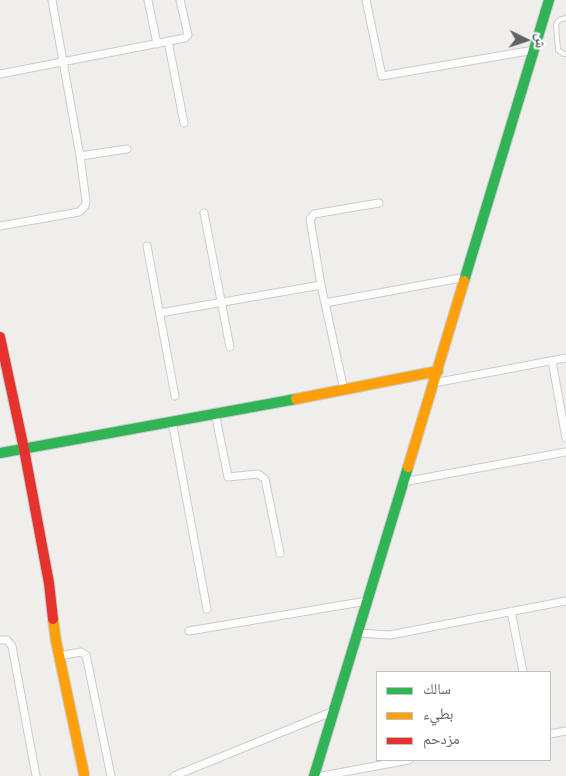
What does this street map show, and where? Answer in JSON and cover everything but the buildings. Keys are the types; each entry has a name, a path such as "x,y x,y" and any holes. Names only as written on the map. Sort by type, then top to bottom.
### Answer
{"street":[{"path":"0,226 79,212 83,210 86,201 65,62 52,0"},
{"path":"148,0 157,44"},
{"path":"0,74 185,38 188,35 180,0"},
{"path":"366,0 382,76 534,50"},
{"path":"314,776 549,0"},
{"path":"168,41 184,123"},
{"path":"80,156 127,149"},
{"path":"344,390 321,285 310,219 314,214 379,203"},
{"path":"204,213 230,347"},
{"path":"146,246 175,396"},
{"path":"325,303 466,276"},
{"path":"160,313 321,285"},
{"path":"0,337 24,449 49,583 56,641 84,774"},
{"path":"434,383 566,358"},
{"path":"552,361 566,438"},
{"path":"0,453 438,371"},
{"path":"214,413 228,477 258,474 264,479 280,553"},
{"path":"172,421 207,609"},
{"path":"403,482 566,452"},
{"path":"189,631 367,601"},
{"path":"358,633 390,635 566,601"},
{"path":"512,611 523,671"},
{"path":"0,640 7,640 12,646 36,776"},
{"path":"59,656 81,652 86,655 111,776"},
{"path":"174,776 334,711"},
{"path":"551,734 566,730"},
{"path":"322,776 404,761"}],"lane":[{"path":"566,18 559,20 556,24 558,50 566,54"}],"traffic: fast":[{"path":"464,281 549,0"},
{"path":"0,453 296,399"},
{"path":"314,776 408,467"}],"traffic: slow":[{"path":"408,467 464,281"},
{"path":"296,399 438,371"},
{"path":"53,619 84,774"}],"traffic: jam":[{"path":"0,337 24,449 49,583 53,619"}]}
